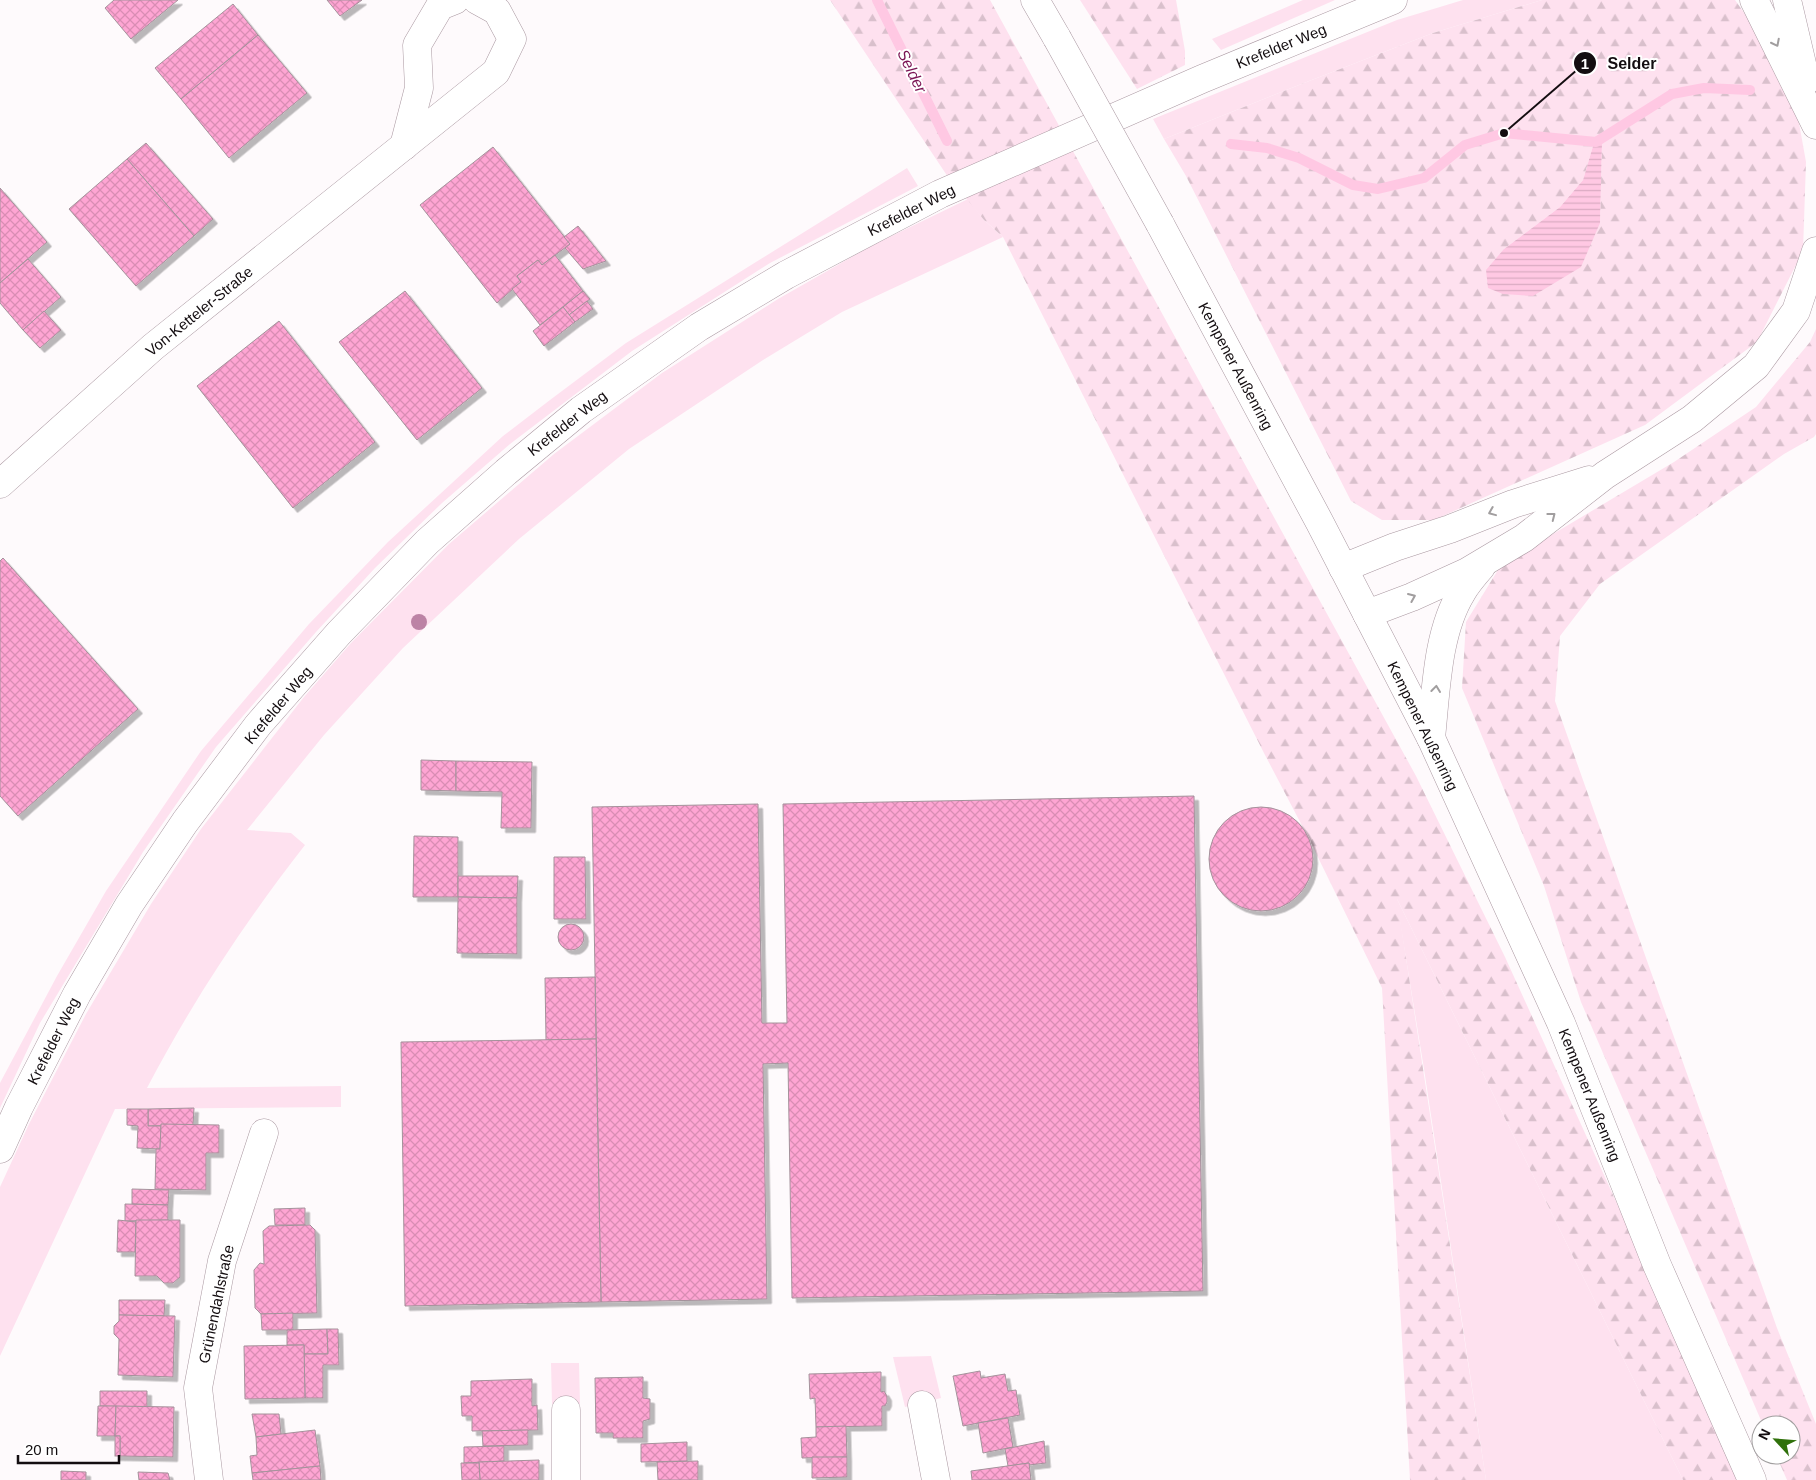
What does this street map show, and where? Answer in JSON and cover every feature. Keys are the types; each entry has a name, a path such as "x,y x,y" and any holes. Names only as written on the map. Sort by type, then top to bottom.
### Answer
{"street":[{"path":"404,146 419,88 417,45 440,6 455,0"},
{"name":"Von-Ketteler-Straße","path":"0,484 153,347 496,72 512,39 497,11 477,0"},
{"name":"Kempener Außenring","path":"1035,0 1160,224 1431,738 1561,1023 1657,1265 1752,1480"},
{"name":"Krefelder Weg","path":"0,1149 77,994 128,905 185,822 258,725 339,633 427,542 506,472 581,410 699,327 786,275 940,194 1202,79 1393,0"},
{"path":"1754,0 1816,124"},
{"path":"1787,0 1816,124"},
{"path":"1367,614 1412,597 1467,572 1486,561 1524,538 1605,475 1692,419 1756,366 1796,311 1816,251"},
{"path":"1343,568 1395,547 1450,530 1513,504 1605,475"},
{"path":"1431,738 1439,664 1447,627 1462,592 1486,561"},
{"name":"Grünendahlstraße","path":"209,1480 198,1388 222,1261 264,1133"},
{"path":"922,1405 936,1480"},
{"path":"566,1410 566,1480"}],"green space":[{"path":"830,0 990,0 1416,776 1505,957 1718,1426 1739,1480 1683,1480 1397,899 1486,1480 1410,1480 1382,988 1309,839 1003,237 984,220 946,174"},
{"path":"1080,0 1176,0 1185,51 1185,65 1137,89"},
{"path":"1303,0 1335,0 1221,50 1212,39"},
{"path":"1463,0 1542,0 1433,33 1164,139 1153,119 1397,20"},
{"path":"1542,0 1735,0 1769,48 1794,95 1806,162 1803,251 1757,342 1645,425 1434,520 1382,520 1351,501 1186,176 1164,139 1433,33","holes":["1706,85 1750,86 1753,91 1707,91 1676,95 1602,144 1600,223 1504,249 1560,207 1583,180 1593,146 1509,135 1467,148 1426,181 1378,192 1351,188 1300,162 1267,152 1229,148 1228,140 1269,146 1303,157 1354,181 1379,186 1422,175 1463,142 1509,129 1594,139 1673,89"]},
{"path":"1706,85 1750,86 1753,92 1707,91 1676,95 1602,144 1593,146 1509,135 1467,148 1426,181 1378,192 1351,188 1300,162 1267,152 1229,148 1228,140 1269,146 1303,157 1422,175 1463,142 1509,129 1594,139 1673,89"},
{"path":"907,168 918,186 770,263 632,351 510,444 442,503 375,568 316,632 216,747 143,852 40,1023 0,1108 0,1083 57,976 106,891 201,751 309,624 388,542 503,436 626,343"},
{"path":"968,199 984,220 1003,237 842,312 763,360 629,449 519,539 403,648 324,735 247,830 291,833 305,845 261,903 220,963 182,1025 147,1088 341,1086 341,1107 115,1109 0,1356 0,1187 29,1124 86,1014 151,904 201,829 304,697 351,643 449,544 554,454 662,373 778,299 871,246"},
{"path":"1816,329 1816,434 1814,437 1784,454 1600,584 1560,636 1555,701 1777,1328 1816,1424 1816,1480 1787,1480 1780,1465 1801,1465 1801,1415 1759,1415 1581,1002 1544,886 1462,688 1466,622 1501,565 1674,462 1756,407 1810,342"},
{"path":"1396,897 1683,1480 1486,1480"},
{"path":"931,1356 941,1398 905,1407 893,1357"},
{"path":"551,1363 579,1363 580,1404 552,1404"}],"shaded area":[{"path":"1602,144 1600,223 1581,267 1533,296 1503,294 1488,288 1486,270 1504,249 1560,207 1583,180 1593,146"}],"building":[{"path":"114,0 178,0 131,39 105,8"},
{"path":"327,0 362,0 340,16"},
{"path":"233,4 258,35 181,99 155,68"},
{"path":"258,35 307,93 229,158 181,99"},
{"path":"146,143 213,219 194,236 127,159"},
{"path":"493,147 570,244 542,265 538,260 517,276 521,282 497,303 420,205"},
{"path":"127,159 194,236 136,286 69,209"},
{"path":"0,188 47,242 0,283"},
{"path":"578,226 606,261 583,269 565,248 570,244 564,237"},
{"path":"555,255 583,291 540,325 512,289 521,282 517,276 538,260 542,265"},
{"path":"28,259 61,297 23,330 0,303 0,283"},
{"path":"405,291 482,388 417,440 339,342"},
{"path":"583,291 590,299 569,315 563,307"},
{"path":"587,301 593,309 575,322 569,315"},
{"path":"563,307 575,322 544,346 533,331"},
{"path":"44,311 61,330 40,348 23,330"},
{"path":"279,321 375,442 293,508 197,386"},
{"path":"3,558 138,709 18,816 0,796 0,561"},
{"path":"421,760 456,761 456,791 421,790"},
{"path":"456,761 532,762 531,828 501,828 502,792 456,791"},
{"path":"1194,796 1203,1291 792,1298 788,1063 763,1064 767,1299 601,1302 592,807 758,804 762,1023 787,1023 783,804"},
{"path":"1261,807 1281,811 1298,822 1309,839 1313,859 1309,879 1298,896 1281,907 1261,911 1241,907 1224,896 1213,879 1209,859 1213,839 1224,822 1241,811"},
{"path":"414,836 458,837 458,897 413,897"},
{"path":"554,857 585,857 586,919 554,919"},
{"path":"458,876 518,876 517,898 458,897"},
{"path":"458,897 517,898 517,954 457,953"},
{"path":"571,924 580,928 584,937 580,946 571,950 562,946 558,937 562,928"},
{"path":"595,977 596,1039 546,1040 545,978"},
{"path":"596,1039 601,1302 405,1306 401,1042"},
{"path":"194,1108 193,1125 148,1126 148,1109"},
{"path":"127,1109 148,1109 148,1126 161,1126 160,1149 137,1148 138,1126 127,1125"},
{"path":"161,1124 219,1125 219,1153 206,1153 206,1190 155,1189 156,1149 160,1149"},
{"path":"132,1189 169,1190 168,1205 132,1204"},
{"path":"125,1204 168,1205 168,1220 125,1221"},
{"path":"305,1208 305,1225 275,1225 274,1209"},
{"path":"118,1220 136,1222 135,1252 117,1252"},
{"path":"136,1220 180,1220 180,1277 173,1283 164,1283 157,1276 135,1276"},
{"path":"310,1225 315,1230 317,1313 261,1314 255,1308 254,1270 260,1263 264,1264 263,1231 269,1226"},
{"path":"119,1300 165,1300 164,1316 119,1315"},
{"path":"293,1313 293,1330 262,1330 261,1314"},
{"path":"119,1315 175,1316 173,1377 118,1375 119,1339 114,1334 114,1326 119,1321"},
{"path":"327,1329 328,1354 304,1354 304,1345 287,1345 287,1330"},
{"path":"327,1329 338,1329 339,1365 323,1365 323,1398 305,1398 304,1354 328,1354"},
{"path":"304,1345 305,1398 245,1399 244,1346"},
{"path":"980,1371 981,1378 1005,1374 1008,1391 1016,1390 1020,1415 963,1426 953,1376"},
{"path":"881,1372 881,1392 884,1391 887,1396 885,1406 882,1406 882,1426 816,1427 815,1398 810,1399 809,1374"},
{"path":"643,1377 643,1398 650,1399 650,1419 643,1421 643,1438 613,1438 613,1433 596,1433 595,1378"},
{"path":"532,1379 532,1406 537,1405 538,1430 472,1431 472,1416 462,1416 461,1396 471,1396 471,1381"},
{"path":"100,1391 147,1391 147,1407 100,1406"},
{"path":"98,1406 116,1406 115,1436 97,1436"},
{"path":"116,1406 174,1407 173,1457 120,1456 120,1436 115,1436"},
{"path":"252,1414 279,1414 281,1434 256,1437"},
{"path":"1008,1418 1013,1447 983,1453 978,1423"},
{"path":"846,1426 847,1457 802,1458 801,1438 816,1437 816,1427"},
{"path":"315,1430 320,1466 252,1473 250,1456 257,1455 256,1437"},
{"path":"528,1430 528,1445 483,1446 482,1431"},
{"path":"115,1436 120,1436 120,1456 115,1456"},
{"path":"1044,1441 1046,1463 1008,1466 1005,1449"},
{"path":"687,1442 687,1461 641,1462 641,1444"},
{"path":"504,1446 504,1461 464,1463 464,1447"},
{"path":"812,1457 847,1457 847,1477 812,1478"},
{"path":"539,1460 539,1480 480,1480 479,1462"},
{"path":"698,1461 698,1480 658,1480 657,1462"},
{"path":"461,1463 479,1463 480,1480 462,1480"},
{"path":"1029,1463 1031,1480 972,1480 971,1471"},
{"path":"320,1466 321,1480 253,1480 252,1473"},
{"path":"61,1471 86,1472 86,1480 61,1480"},
{"path":"138,1472 168,1473 170,1480 139,1480"}],"waterway":[{"name":"Selder","path":"877,0 947,141"},
{"name":"Selder","path":"1231,144 1267,148 1299,158 1353,185 1378,189 1424,178 1465,145 1504,133 1596,142 1672,94 1704,88 1750,90"}],"place":[{"name":"Selder","path":"1504,133"}]}
